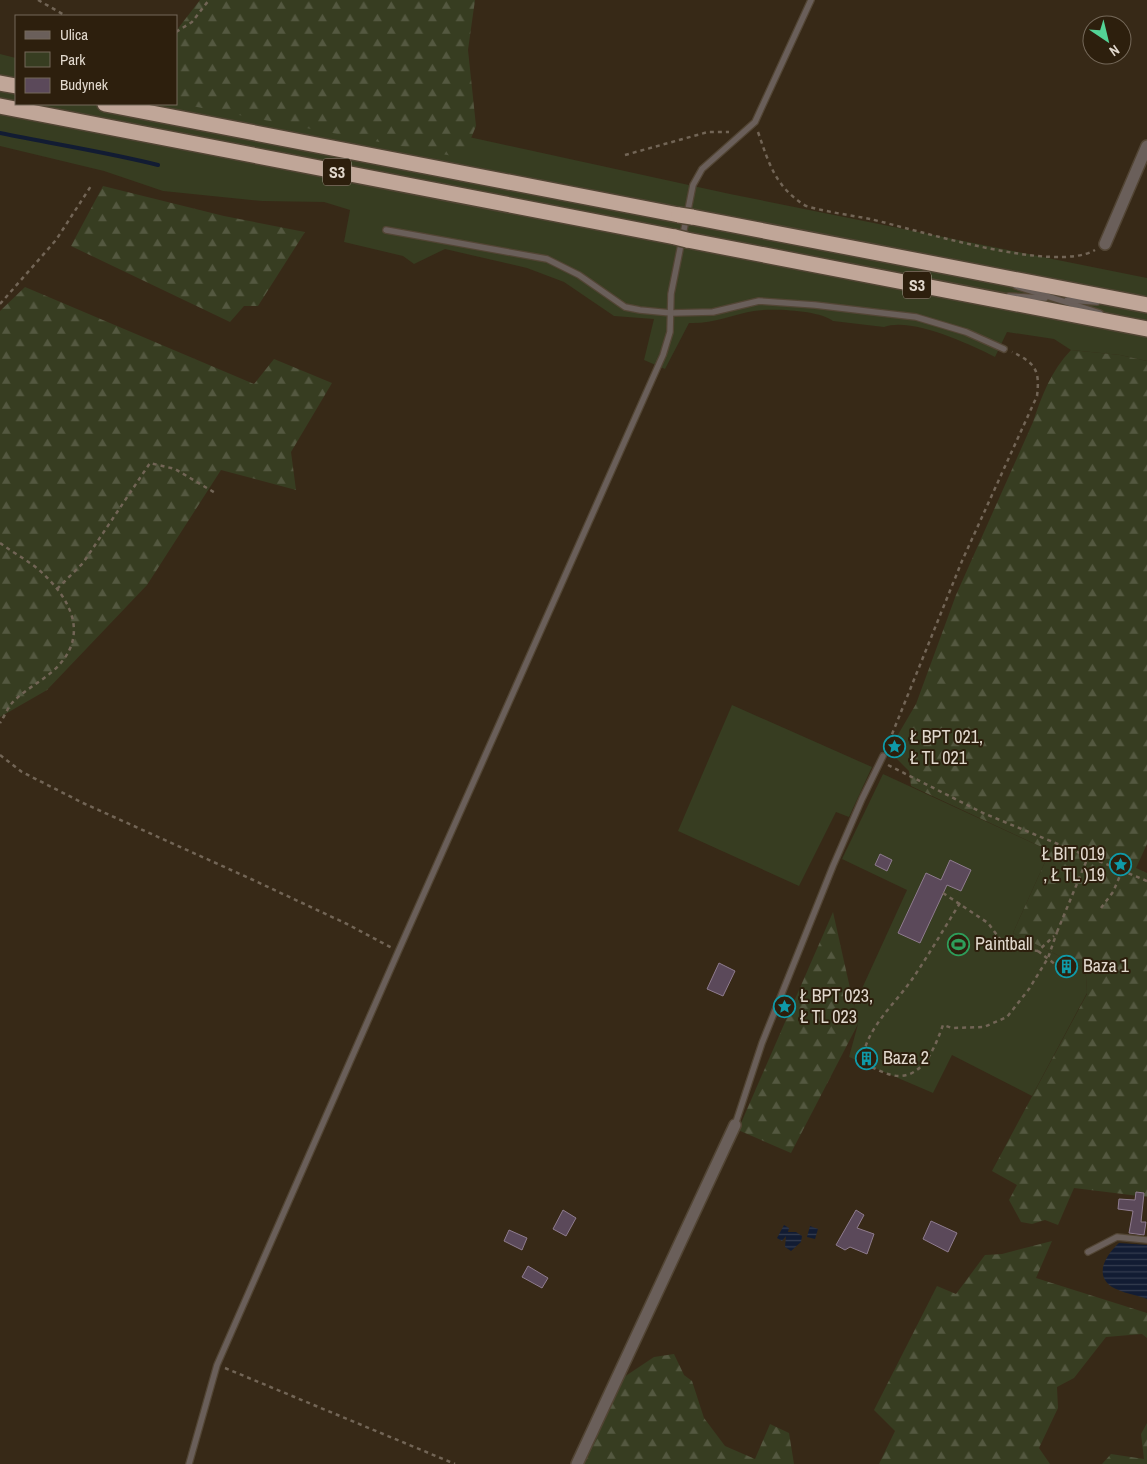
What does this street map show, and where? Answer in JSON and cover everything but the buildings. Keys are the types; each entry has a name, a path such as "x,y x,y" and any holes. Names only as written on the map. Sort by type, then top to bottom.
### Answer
{"highway":[{"path":"0,83 15,86"},
{"name":"S3","path":"110,105 1147,306"},
{"name":"S3","path":"0,106 1147,328"}],"street":[{"path":"1105,244 1147,146"},
{"path":"578,1464 735,1125"}],"lane":[{"path":"190,1464 217,1365 660,362 670,332 671,294 693,185 702,169 755,122 811,0"},
{"path":"386,230 547,259 580,275 625,306 670,313 713,312 759,301 815,305 916,317 966,332 1004,348"},
{"path":"953,267 1147,328"},
{"path":"950,291 1147,306"},
{"path":"735,1125 762,1043 833,866 862,799 882,759"},
{"path":"1088,1252 1117,1237 1147,1240"}],"path":[{"path":"38,0 64,15"},
{"path":"178,31 192,22 209,0"},
{"path":"755,122 768,159 780,184 792,198 806,206 1007,252 1059,257 1087,254 1105,244"},
{"path":"625,155 708,132 733,132"},
{"path":"0,304 56,240 91,186"},
{"path":"1004,348 1023,357 1034,366 1040,378 1037,396 962,561 882,759 983,813 1147,881"},
{"path":"57,590 83,563 150,463 175,469 216,494"},
{"path":"0,543 37,568 68,605 74,622 74,642 67,658 53,672 11,704 0,723"},
{"path":"0,755 22,772 83,803 251,878 347,924 398,952"},
{"path":"960,903 914,977 888,1007 868,1043 862,1063 899,1076 919,1068 926,1062 934,1050 943,1025 952,1028 984,1027 1007,1017 1029,989 1048,958 1088,857"},
{"path":"1101,908 1113,892 1122,871"},
{"path":"943,893 988,923 1000,939 1012,948 1038,951 1065,972"},
{"path":"1038,951 1057,932"},
{"path":"217,1365 455,1464"}],"green space":[{"path":"200,0 475,0 468,50 476,126 463,158 178,103 178,28"},
{"path":"0,54 15,58 15,105 178,105 178,89 469,137 730,194 1147,278 1147,361 1120,355 1071,350 1054,339 1007,332 995,357 956,339 925,329 910,326 896,325 884,327 833,321 817,314 806,312 772,310 754,311 714,321 689,323 665,369 644,360 654,319 614,316 564,282 527,268 445,249 414,264 403,256 344,242 350,210 324,202 262,201 163,191 104,171 0,146"},
{"path":"103,186 224,216 305,232 258,306 244,306 230,322 71,246"},
{"path":"25,287 254,384 274,359 332,383 291,452 296,490 221,470 147,585 47,690 0,717 0,311"},
{"path":"1071,350 1120,355 1147,361 1147,844 1136,868 1147,873 1147,1197 1074,1188 1058,1225 1045,1220 1032,1224 1021,1222 1009,1200 1017,1185 992,1171 1087,994 1086,976 1080,966 1013,933 1050,851 911,786 909,771 894,756 896,738 916,704 956,595 1044,393 1058,366"},
{"path":"732,705 872,767 849,817 836,812 799,886 678,831"},
{"name":"Paintball","path":"883,774 1050,851 1013,933 1080,966 1086,976 1087,993 1032,1096 952,1055 933,1093 849,1057 858,1024 854,1006 907,890 842,859"},
{"path":"833,912 858,1024 791,1153 738,1130"},
{"path":"1052,1241 1036,1278 1147,1313 1147,1338 1142,1334 1106,1337 1074,1378 1057,1387 1058,1408 1039,1448 1050,1464 879,1464 895,1431 874,1410 937,1286 956,1294 985,1255 1002,1254"},
{"path":"674,1354 684,1375 692,1381 704,1418 725,1446 755,1459 770,1424 789,1433 794,1464 581,1464 621,1379 654,1357"},
{"path":"1147,1423 1147,1464 1102,1464 1111,1454 1144,1459 1141,1434"}],"water":[{"path":"784,1225 789,1228 788,1232 796,1232 802,1236 801,1242 791,1251 785,1247 786,1236 782,1241 777,1238"},
{"path":"810,1226 818,1229 815,1239 807,1237"},
{"path":"1119,1243 1147,1245 1147,1299 1112,1287 1103,1276 1104,1264 1110,1253"}],"waterway":[{"path":"0,133 158,165"}],"place":[{"name":"Ł BPT 021, Ł TL 021","path":"894,747"},
{"name":"Ł BIT 019 , Ł TL )19","path":"1121,864"},
{"name":"Paintball","path":"959,944"},
{"name":"Baza 1","path":"1067,966"},
{"name":"Ł BPT 023, Ł TL 023","path":"784,1006"},
{"name":"Baza 2","path":"867,1058"}]}
